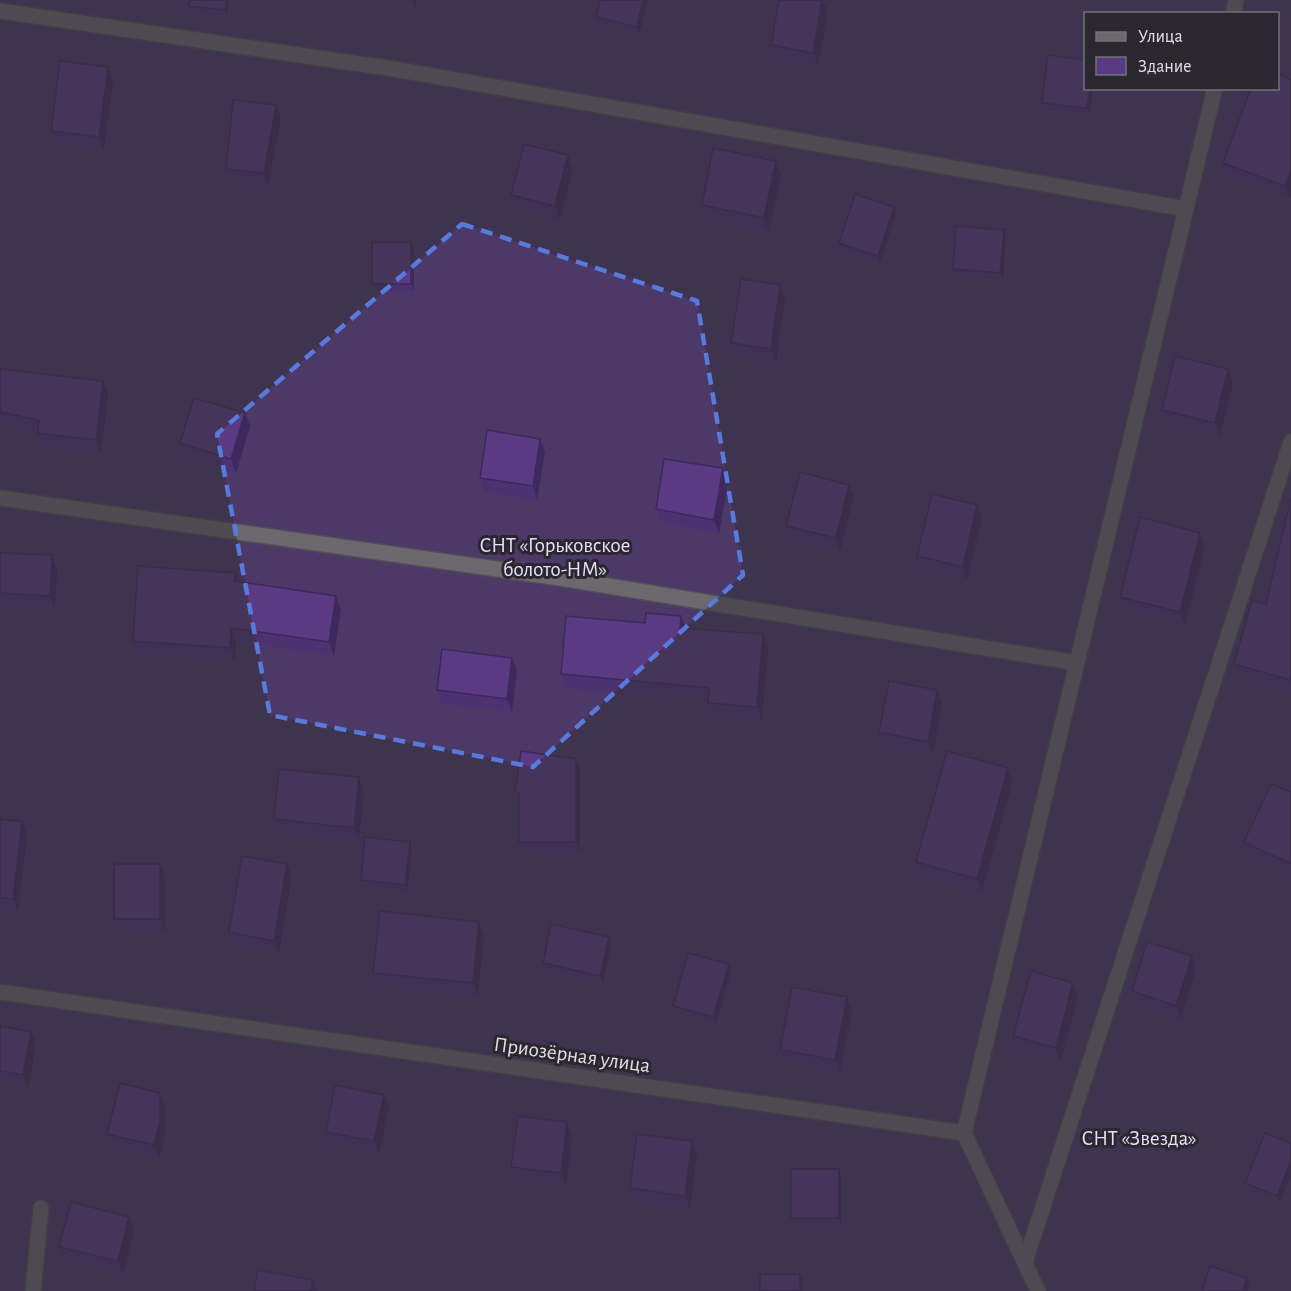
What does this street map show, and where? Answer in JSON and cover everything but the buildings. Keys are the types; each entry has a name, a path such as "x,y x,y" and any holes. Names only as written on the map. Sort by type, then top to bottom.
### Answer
{"street":[{"path":"0,11 394,69 1186,209"},
{"path":"1038,1291 964,1133 1215,90"},
{"path":"1025,1263 1291,441"},
{"path":"0,498 548,576 1077,663"},
{"name":"Приозёрная улица","path":"0,992 964,1133"},
{"path":"33,1291 41,1208"}],"highlighted area":[{"path":"462,224 697,301 743,575 533,767 270,715 217,434"}],"green space":[{"name":"СНТ «Горьковское болото-НМ»","path":"0,0 1291,0 1291,1291 0,1291"}],"park label":[{"name":"СНТ «Звезда»","path":"1139,1138"}]}
